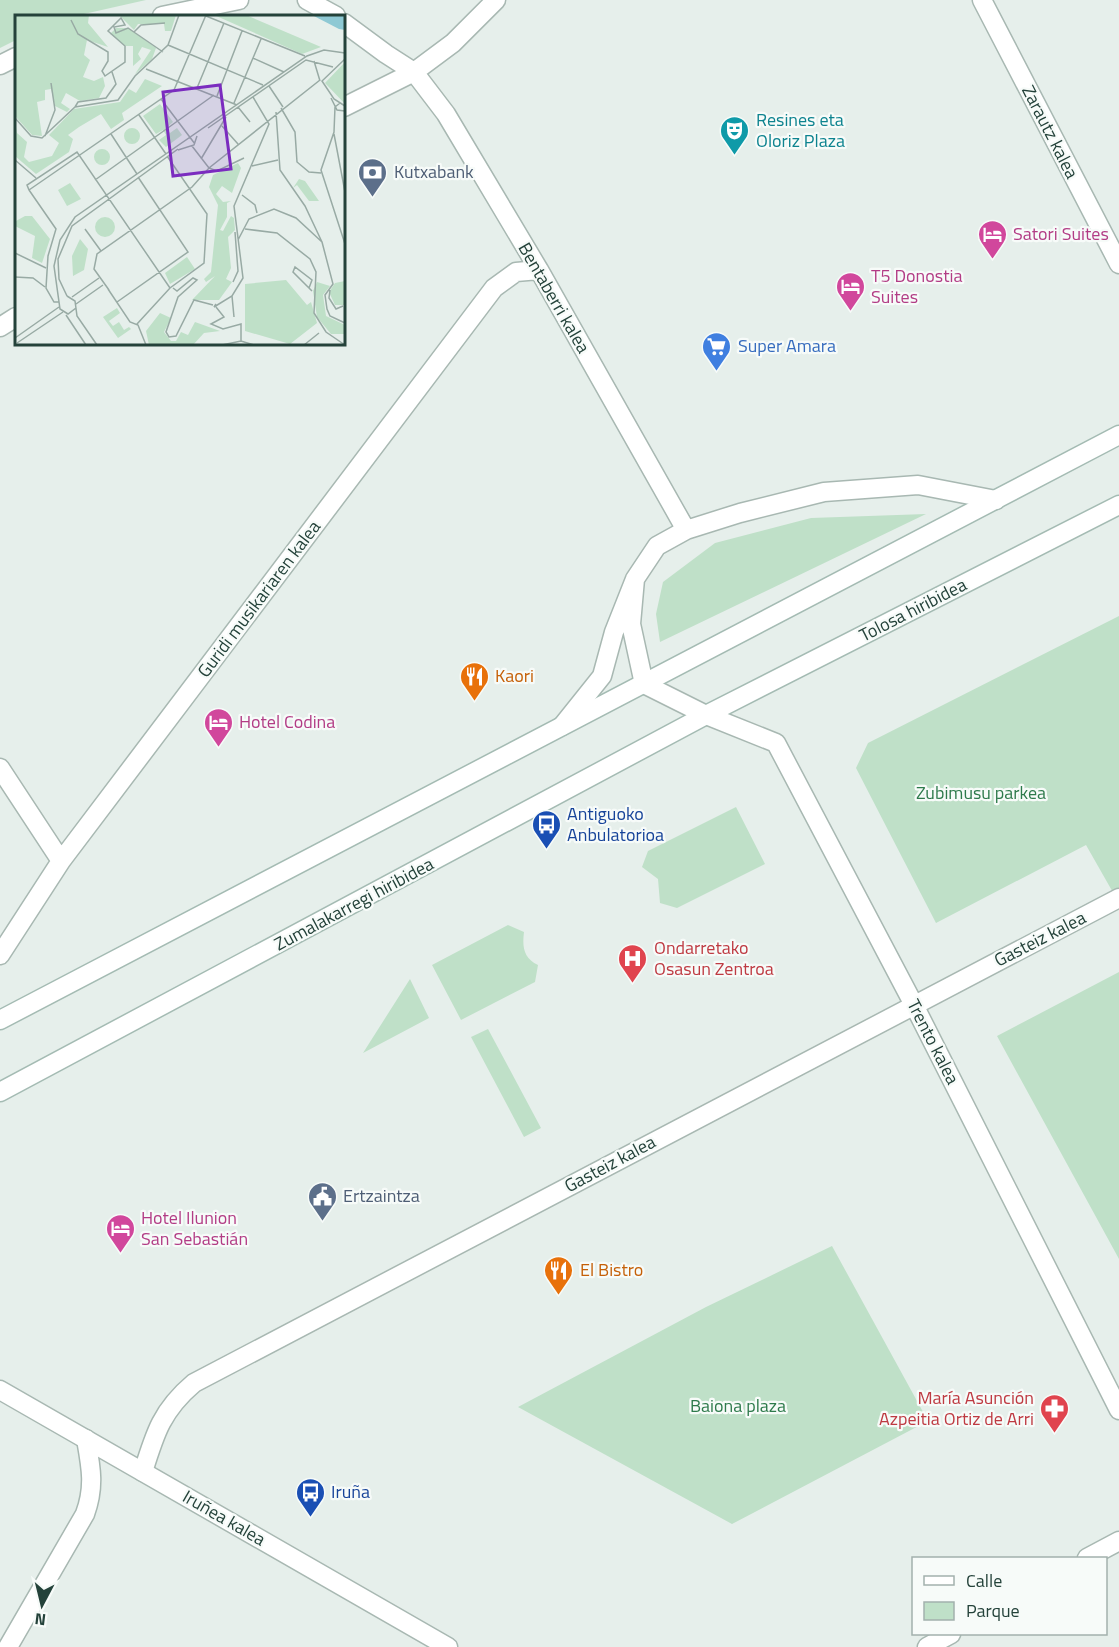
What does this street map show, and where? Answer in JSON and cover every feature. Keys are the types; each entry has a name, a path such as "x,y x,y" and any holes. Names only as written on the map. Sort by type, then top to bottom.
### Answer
{"street":[{"path":"167,15 239,0"},
{"path":"307,0 334,15"},
{"path":"345,106 414,72 453,43 496,0"},
{"name":"Zarautz kalea","path":"982,0 1119,264"},
{"name":"Bentaberri kalea","path":"345,23 414,72 446,114 539,270 686,530"},
{"path":"0,65 15,58"},
{"name":"Guridi musikariaren kalea","path":"0,955 61,861 494,288 516,272 539,270"},
{"path":"0,327 15,318"},
{"path":"0,1020 1119,435"},
{"path":"562,727 602,676 614,632 635,579 657,546 686,530 740,513 824,492 918,485 996,500"},
{"name":"Tolosa hiribidea","path":"706,715 1119,505"},
{"path":"635,579 630,624 644,684"},
{"name":"Trento kalea","path":"644,684 706,715 776,743 914,1005 1119,1410"},
{"name":"Zumalakarregi hiribidea","path":"0,1092 706,715"},
{"path":"0,768 61,861"},
{"name":"Gasteiz kalea","path":"143,1472 155,1431 174,1400 194,1383 1119,898"},
{"name":"Iruñea kalea","path":"0,1390 448,1647"},
{"path":"8,1647 85,1514 92,1495 93,1474 86,1439"},
{"path":"1090,1557 1119,1541"},
{"path":"927,1647 949,1635"}],"green space":[{"path":"0,0 146,0 79,15 15,15 15,40 0,48"},
{"path":"926,514 660,642 656,614 663,582 715,543 811,518"},
{"name":"Zubimusu parkea","path":"1119,616 1119,903 1086,845 936,923 856,768 868,743"},
{"path":"736,807 765,864 677,908 660,903 658,879 642,867 648,851"},
{"path":"508,925 524,932 525,952 538,965 535,982 461,1020 432,965"},
{"path":"1119,972 1119,1259 997,1036"},
{"path":"410,979 429,1018 363,1053"},
{"path":"488,1029 541,1128 524,1137 471,1037"},
{"name":"Baiona plaza","path":"832,1246 928,1421 732,1524 518,1407 706,1307"}],"place":[{"name":"Resines eta Oloriz Plaza","path":"735,156"},
{"name":"Kutxabank","path":"373,198"},
{"name":"Satori Suites","path":"992,260"},
{"name":"T5 Donostia Suites","path":"850,312"},
{"name":"Super Amara","path":"717,372"},
{"name":"Kaori","path":"474,702"},
{"name":"Hotel Codina","path":"218,748"},
{"name":"Antiguoko Anbulatorioa","path":"546,850"},
{"name":"Ondarretako Osasun Zentroa","path":"633,984"},
{"name":"Ertzaintza","path":"322,1222"},
{"name":"Hotel Ilunion San Sebastián","path":"120,1254"},
{"name":"El Bistro","path":"559,1296"},
{"name":"María Asunción Azpeitia Ortiz de Arri","path":"1055,1434"},
{"name":"Iruña","path":"310,1518"}]}
